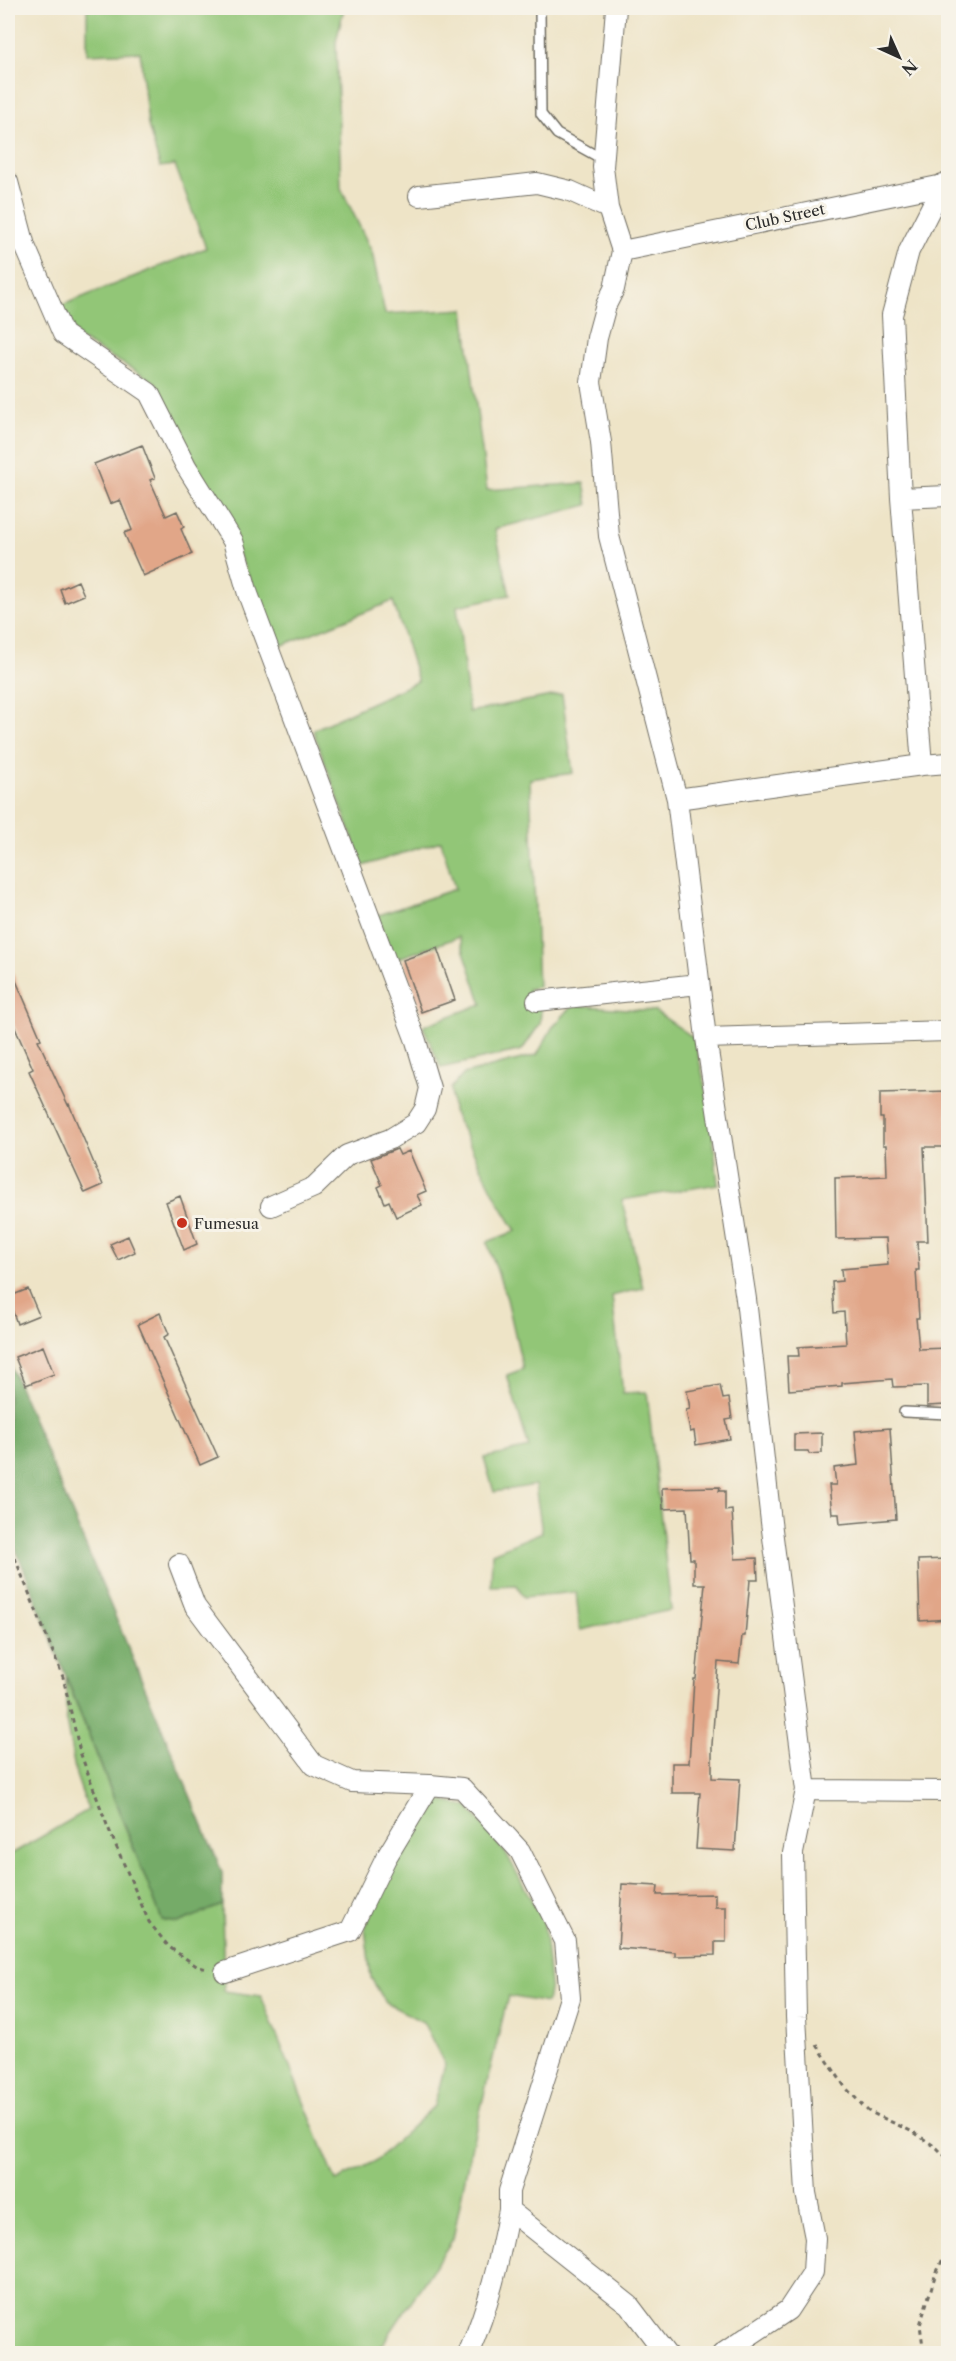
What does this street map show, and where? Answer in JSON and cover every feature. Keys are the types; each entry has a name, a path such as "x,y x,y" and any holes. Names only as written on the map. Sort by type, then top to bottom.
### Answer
{"street":[{"path":"616,8 603,160 608,208 622,251 614,289 606,305 597,338 591,382 601,442 609,536 676,799 706,1038 746,1299 771,1522 806,1790 793,1853 796,2017 806,2193 815,2238 813,2272 788,2310 722,2354"},
{"path":"8,182 26,246 63,334 149,393 186,465 233,541 248,594 416,1041 430,1088 425,1110 416,1124 390,1138 347,1155 315,1187 271,1206"},
{"path":"419,196 537,183 570,191 608,208"},
{"path":"922,765 901,498 892,315 909,250 946,184"},
{"name":"Club Street","path":"622,251 946,184"},
{"path":"901,498 948,496"},
{"path":"676,799 948,763"},
{"path":"537,1001 699,984"},
{"path":"706,1038 948,1031"},
{"path":"179,1564 195,1606 314,1765 352,1782 462,1788 520,1851 565,1941 570,1998 509,2191 509,2210 498,2265 483,2320 468,2354"},
{"path":"225,1972 350,1931 386,1858 430,1785"},
{"path":"806,1790 948,1791"},
{"path":"509,2210 629,2305 666,2354"}],"lane":[{"path":"540,8 541,114 556,134 603,160"},
{"path":"904,1412 948,1414"}],"path":[{"path":"8,1541 63,1677 80,1752 149,1922 169,1947 198,1966 225,1972"},
{"path":"796,2017 846,2086 868,2111 915,2133 937,2148 948,2159"},
{"path":"934,2354 923,2346 920,2325 935,2276 948,2248"}],"green space":[{"path":"87,8 344,8 336,42 341,188 372,252 385,314 464,309 487,490 584,483 588,505 495,529 510,595 457,606 469,712 562,694 573,773 530,779 538,987 528,989 541,1010 540,1024 522,1050 441,1068 423,1026 482,1004 459,937 393,960 376,916 455,889 441,841 363,866 313,730 418,681 393,601 280,646 208,487 155,382 78,338 60,306 206,248 175,165 160,167 148,125 140,52 87,54"},
{"path":"573,1005 655,1011 694,1038 710,1106 718,1184 622,1200 643,1288 612,1296 623,1393 647,1392 671,1610 580,1630 576,1592 524,1597 517,1585 491,1586 492,1553 542,1532 535,1485 494,1492 484,1458 529,1448 507,1375 523,1369 507,1299 487,1242 516,1231 500,1205 453,1111 451,1088 464,1074 537,1055 552,1028"},
{"path":"8,1360 222,1872 222,1905 178,1923 162,1920 8,1529"},
{"path":"66,1678 162,1920 178,1923 222,1905 224,1991 261,1996 336,2181 374,2162 434,2106 445,2065 423,2022 386,2003 371,1978 365,1928 401,1849 428,1798 468,1807 507,1855 544,1923 550,1984 547,2003 508,1996 470,2153 453,2239 384,2342 372,2353 8,2353 8,1856 88,1810 76,1775 66,1721"}],"building":[{"path":"142,445 155,478 150,480 166,516 177,511 184,527 181,529 192,554 143,576 124,533 132,530 120,500 110,504 94,464"},
{"path":"78,581 84,595 65,603 60,589"},
{"path":"437,948 455,1000 421,1012 403,960"},
{"path":"8,962 41,1039 38,1040 69,1104 103,1185 85,1193 29,1071 33,1069 8,1012"},
{"path":"948,1091 948,1147 924,1147 928,1241 917,1241 919,1318 916,1318 919,1349 948,1348 948,1402 946,1405 927,1406 927,1386 893,1387 892,1379 789,1390 787,1356 799,1356 798,1347 846,1344 844,1312 834,1313 832,1282 842,1281 841,1269 888,1265 886,1238 836,1239 835,1178 887,1176 886,1145 883,1145 883,1118 880,1118 880,1093"},
{"path":"397,1149 400,1155 409,1151 426,1191 417,1195 422,1205 396,1217 389,1201 385,1203 378,1187 382,1185 371,1159"},
{"name":"Fumesua","path":"180,1196 197,1244 184,1250 166,1202"},
{"path":"128,1236 135,1252 118,1260 110,1244"},
{"path":"28,1289 39,1315 17,1324 8,1297"},
{"path":"160,1313 169,1334 164,1337 218,1457 200,1465 138,1324"},
{"path":"43,1346 54,1374 26,1385 15,1357"},
{"path":"720,1385 723,1399 729,1398 732,1419 726,1420 730,1439 696,1445 694,1431 690,1432 686,1410 690,1409 687,1391"},
{"path":"890,1428 896,1519 840,1524 839,1514 832,1514 829,1485 836,1485 834,1468 858,1465 855,1431"},
{"path":"822,1433 822,1453 809,1454 808,1451 794,1451 794,1434"},
{"path":"720,1487 719,1491 725,1491 725,1511 732,1510 735,1559 757,1558 758,1580 750,1580 745,1636 742,1636 739,1664 718,1662 712,1778 740,1779 735,1851 696,1849 700,1793 672,1793 672,1763 689,1763 694,1679 696,1679 705,1584 694,1584 694,1559 690,1559 687,1508 663,1509 662,1488"},
{"path":"948,1559 948,1619 920,1621 918,1560"},
{"path":"622,1884 658,1886 657,1895 715,1894 715,1907 726,1907 726,1942 715,1942 715,1955 675,1956 675,1952 618,1948"}],"place":[{"name":"Fumesua","path":"182,1223"}]}
